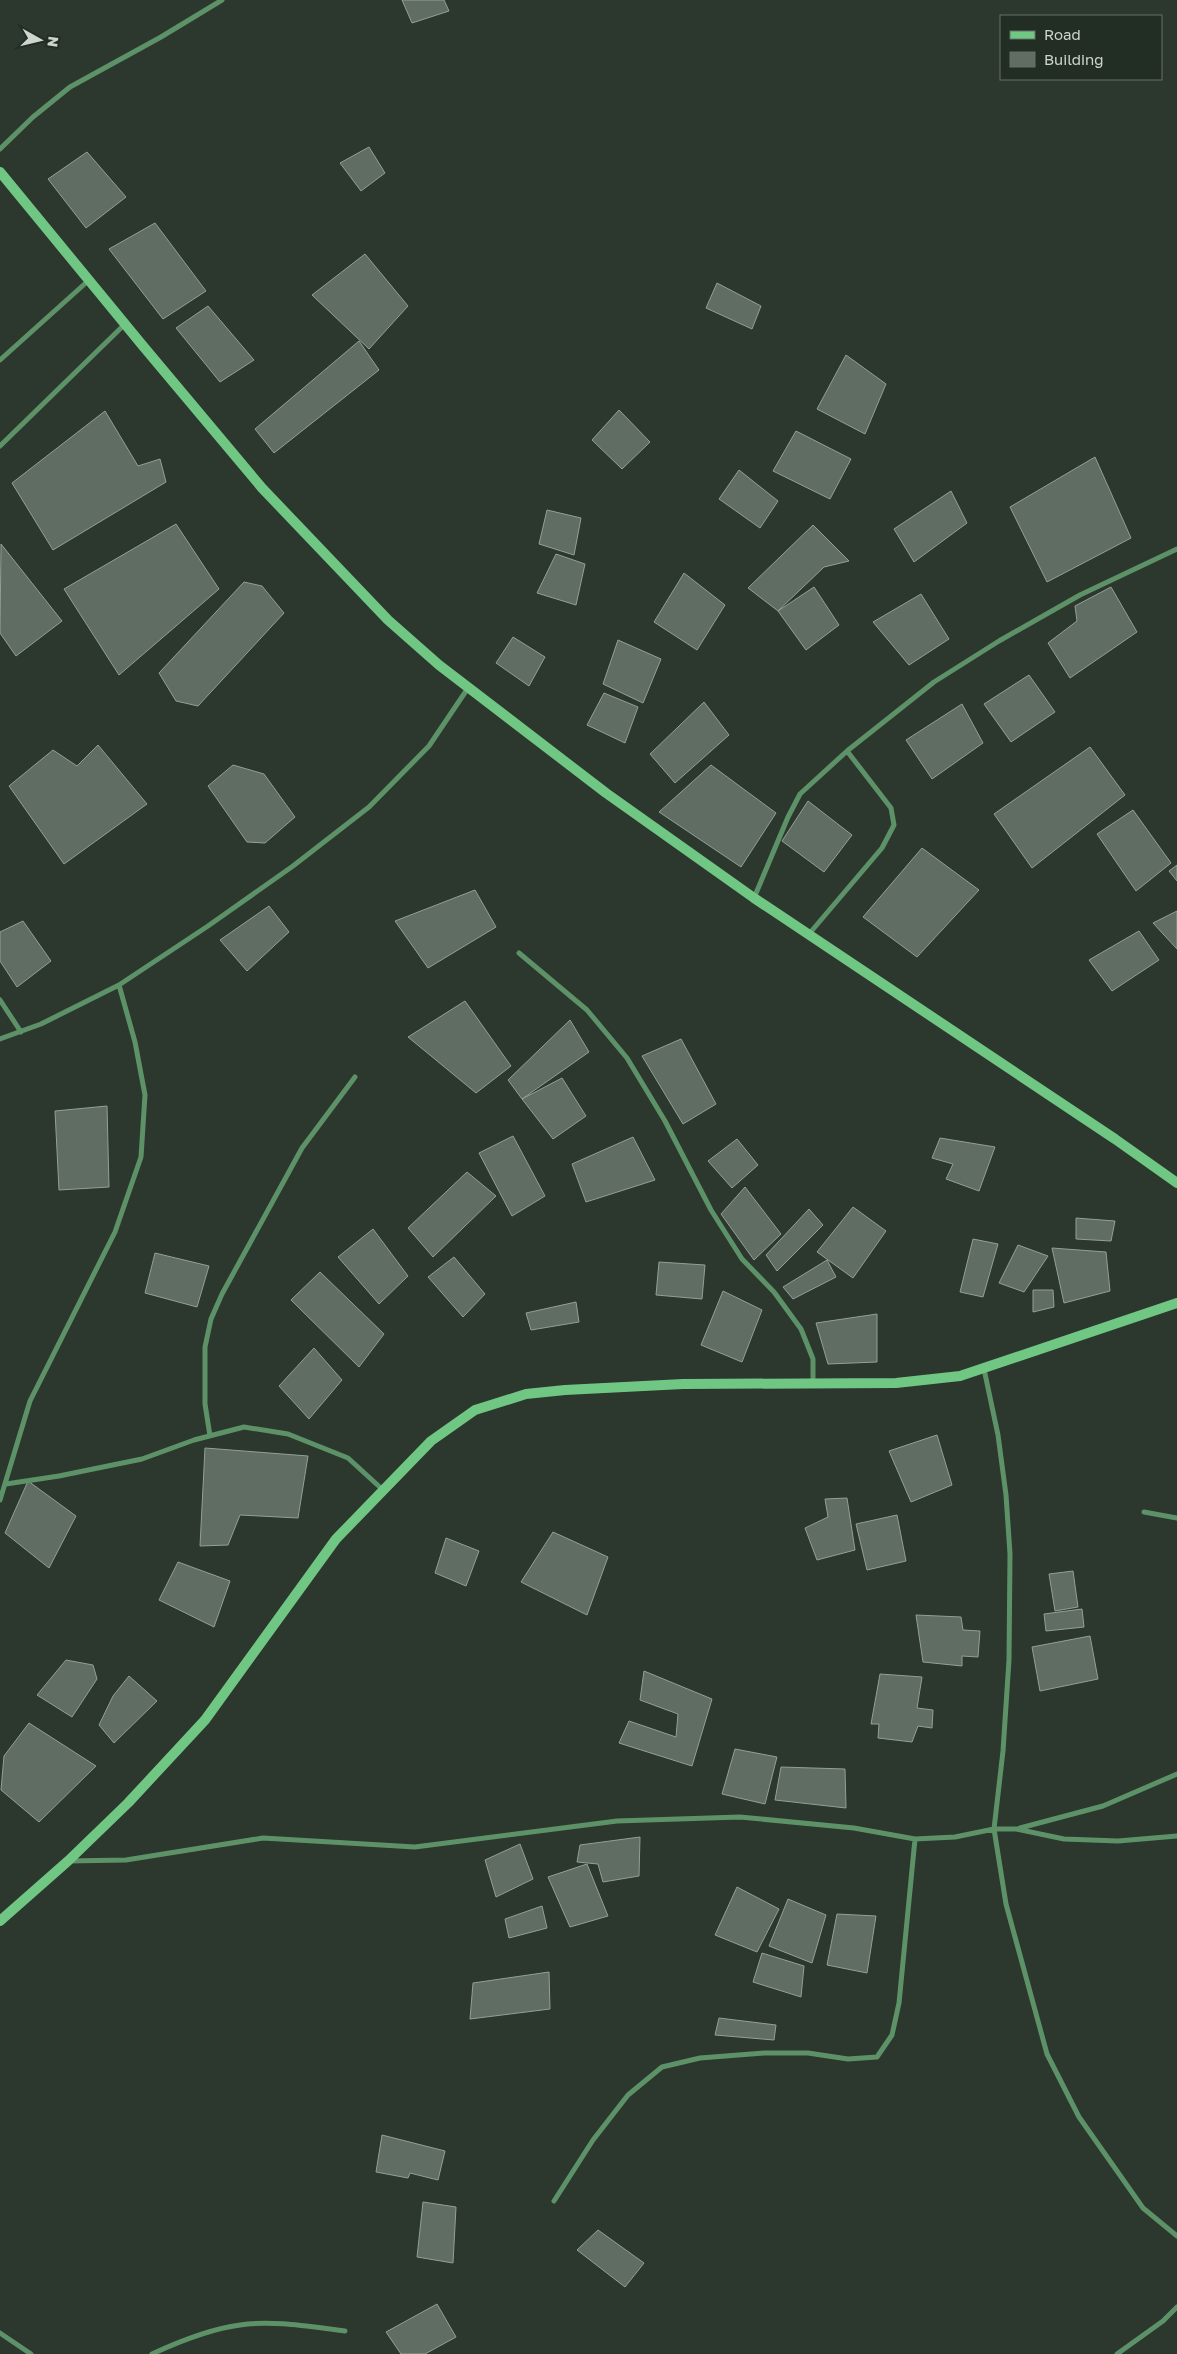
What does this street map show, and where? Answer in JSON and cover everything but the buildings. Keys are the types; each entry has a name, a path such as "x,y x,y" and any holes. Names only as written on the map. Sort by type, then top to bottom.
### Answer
{"main road":[{"path":"0,172 262,488 388,620 468,688 606,793 754,898 1177,1182"},
{"path":"0,1921 68,1861 128,1803 205,1720 336,1539 431,1441 475,1410 526,1394 565,1390 683,1384 896,1383 960,1376 1177,1303"}],"street":[{"path":"0,149 33,117 70,87 161,37 222,0"},
{"path":"0,360 89,280"},
{"path":"0,446 125,324"},
{"path":"754,898 788,817 800,794 846,751 934,682 999,641 1080,595 1177,550"},
{"path":"0,1040 40,1024 118,986 286,872 369,807 429,746 468,688"},
{"path":"809,934 882,848 894,825 891,808 846,751"},
{"path":"519,953 587,1010 627,1058 665,1121 710,1210 742,1259 774,1292 801,1329 813,1359 813,1384"},
{"path":"0,1500 30,1402 115,1232 141,1157 145,1095 135,1042 118,986"},
{"path":"0,1000 21,1032"},
{"path":"210,1436 205,1404 205,1347 211,1319 222,1294 302,1148 355,1077"},
{"path":"984,1369 998,1436 1006,1495 1010,1554 1009,1660 1003,1751 994,1829 1006,1904 1047,2054 1079,2117 1143,2208 1177,2236"},
{"path":"6,1484 59,1476 142,1459 210,1436 244,1427 288,1434 348,1458 383,1490"},
{"path":"1144,1512 1177,1518"},
{"path":"1016,1829 1103,1806 1177,1774"},
{"path":"68,1861 126,1860 263,1838 415,1847 617,1821 740,1816 854,1828 915,1839 955,1837 994,1829 1016,1829 1064,1839 1118,1841 1177,1836"},
{"path":"554,2201 593,2140 628,2095 662,2067 700,2058 764,2053 808,2053 848,2058 878,2057 892,2035 898,2003 915,1839"},
{"path":"1117,2354 1163,2321 1177,2307"},
{"path":"152,2354 205,2332 242,2324 289,2324 345,2332"},
{"path":"0,2333 31,2354"}]}
